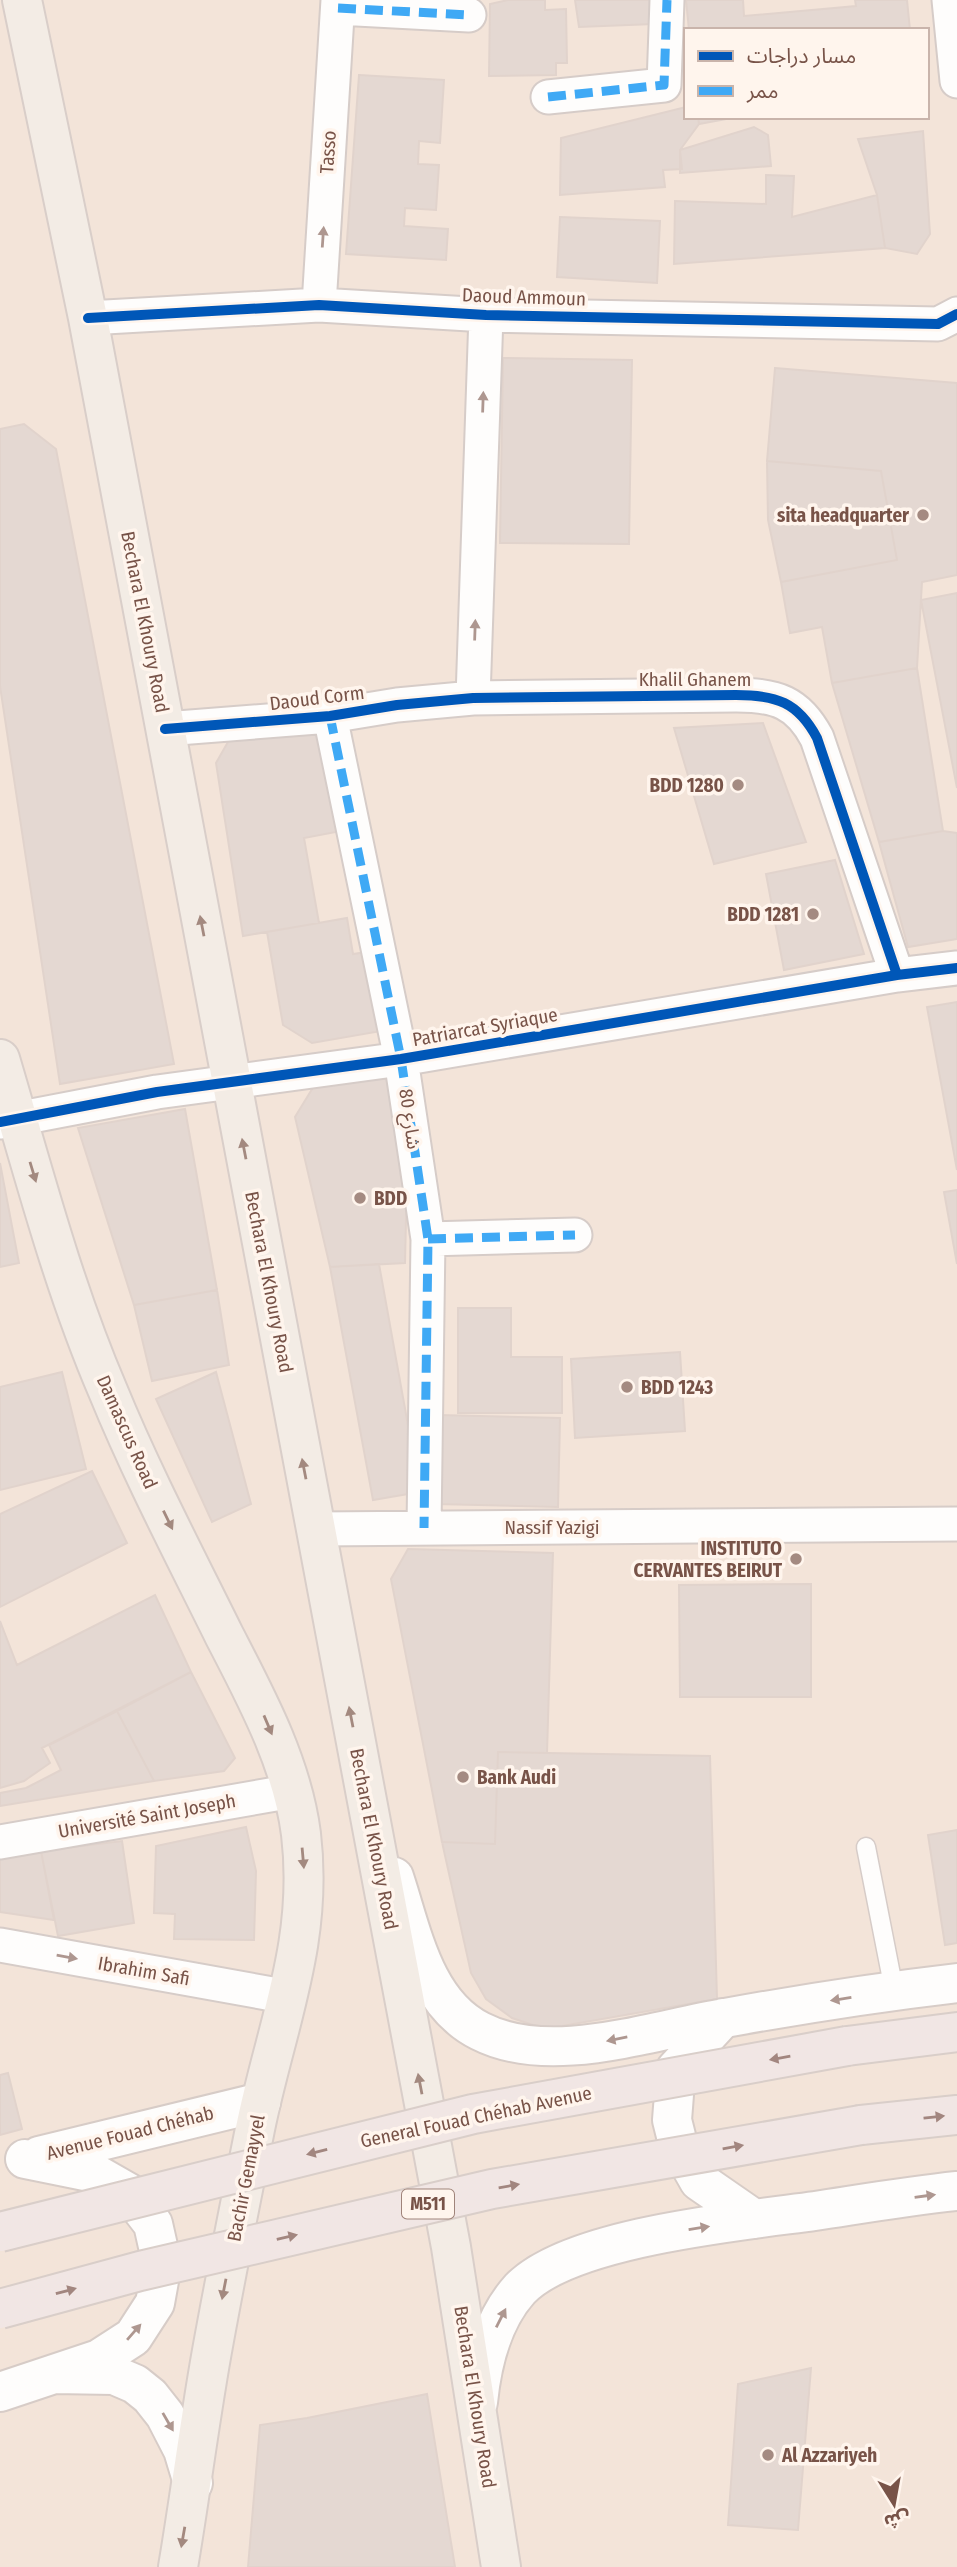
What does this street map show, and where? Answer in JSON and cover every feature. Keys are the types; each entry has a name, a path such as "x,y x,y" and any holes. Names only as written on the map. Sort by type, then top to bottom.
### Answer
{"highway":[{"name":"General Fouad Chéhab Avenue","path":"0,2232 473,2114 833,2049 957,2032"},
{"name":"M511","path":"0,2309 139,2271 492,2189 862,2125 957,2115"}],"main road":[{"name":"Bechara El Khoury Road","path":"23,0 88,318 448,2234 478,2407 501,2567"},
{"name":"Damascus Road","path":"0,1059 9,1121 107,1390 168,1521 258,1702 293,1791"},
{"name":"Bachir Gemayyel","path":"178,2567 213,2344 261,2102 289,1997 300,1941 305,1867 293,1791"}],"street":[{"path":"548,97 664,85 667,0"},
{"path":"948,0 957,81"},
{"path":"338,4 469,15"},
{"name":"Tasso","path":"318,305 338,4"},
{"name":"Daoud Ammoun","path":"88,318 318,305 486,314 939,324 957,314"},
{"path":"473,698 486,314"},
{"name":"Khalil Ghanem","path":"473,698 750,695 788,703 803,716 817,738 897,975"},
{"name":"Daoud Corm","path":"165,729 330,716 397,705 473,698"},
{"name":"شارع 80","path":"330,716 401,1059 428,1239 424,1528"},
{"name":"Patriarcat Syriaque","path":"9,1121 157,1092 401,1059 897,975 957,968"},
{"path":"428,1239 575,1235"},
{"name":"Nassif Yazigi","path":"316,1529 882,1532 957,1524"},
{"path":"364,1784 434,1989 478,2031 535,2046 573,2046 723,2018 894,1990 957,1983"},
{"name":"Université Saint Joseph","path":"0,1842 293,1791"},
{"name":"Ibrahim Safi","path":"0,1945 289,1997"},
{"path":"723,2018 676,2069 672,2120 678,2144 699,2181 754,2219"},
{"name":"Avenue Fouad Chéhab","path":"12,2162 261,2102"},
{"path":"0,2392 99,2359 133,2337 155,2303 162,2264 153,2224 129,2193 94,2172 12,2162"},
{"path":"478,2407 486,2354 505,2309 520,2290 553,2265 594,2250 665,2234 754,2219 957,2192"},
{"path":"54,2374 114,2375 135,2384 150,2396 165,2415 183,2450 193,2483"}],"lane":[{"path":"866,1847 894,1990"}],"shaded area":[{"path":"0,0 957,0 957,2567 0,2567"}],"building":[{"path":"508,0 545,0 545,10 566,9 567,63 556,63 556,75 489,76 490,4"},
{"path":"575,0 652,0 653,24 579,27"},
{"path":"686,0 743,0 744,16 856,6 855,0 907,0 910,28 689,28"},
{"path":"359,75 444,80 440,143 419,141 418,164 439,165 436,210 405,208 404,226 448,229 446,260 346,254"},
{"path":"684,107 684,119 698,119 699,124 680,150 682,169 663,170 665,187 560,195 561,138"},
{"path":"698,119 726,119 699,124"},
{"path":"754,127 768,135 771,166 680,173 680,150"},
{"path":"923,131 930,234 917,254 885,248 877,195 858,139"},
{"path":"766,175 794,176 792,217 877,195 885,248 674,264 675,201 766,204"},
{"path":"560,217 660,221 657,283 557,277"},
{"path":"503,358 632,360 629,544 500,543"},
{"name":"sita headquarter","path":"775,368 957,383 957,575 922,582 917,668 832,683 822,627 790,633 781,582 897,560 881,471 767,461"},
{"path":"24,424 56,449 174,1064 60,1084 0,686 0,429"},
{"path":"767,461 881,471 897,560 781,582 768,520"},
{"path":"957,593 957,788 921,600"},
{"path":"917,668 943,831 879,842 832,683"},
{"path":"321,720 341,831 304,838 319,923 243,936 216,763 232,735"},
{"name":"BDD 1280","path":"763,723 806,842 714,864 674,728"},
{"path":"943,831 957,833 957,939 908,947 879,842"},
{"name":"BDD 1281","path":"835,860 864,954 784,970 766,874"},
{"path":"347,918 353,954 373,951 387,1030 312,1043 283,1025 267,932"},
{"path":"957,1002 957,1170 927,1007"},
{"name":"BDD","path":"401,1071 408,1132 405,1263 330,1267 295,1117 314,1086"},
{"path":"185,1109 217,1290 134,1305 78,1128"},
{"path":"0,1163 19,1263 0,1267"},
{"path":"957,1190 957,1264 944,1192"},
{"path":"379,1264 420,1492 373,1500 330,1267"},
{"path":"217,1290 229,1365 152,1381 134,1305"},
{"path":"458,1308 511,1308 511,1357 562,1357 562,1413 458,1413"},
{"name":"BDD 1243","path":"680,1352 685,1431 575,1438 571,1359"},
{"path":"62,1372 86,1469 0,1490 0,1387"},
{"path":"216,1372 251,1504 212,1522 156,1399"},
{"path":"438,1415 560,1418 558,1507 436,1504"},
{"path":"92,1471 127,1543 0,1607 0,1514"},
{"path":"408,1549 553,1553 547,1753 498,1752 495,1844 442,1842 391,1579"},
{"path":"811,1584 811,1697 680,1697 679,1585"},
{"path":"155,1595 191,1672 42,1748 50,1763 24,1781 0,1788 0,1621 17,1665"},
{"path":"191,1672 235,1758 224,1771 154,1781 117,1711"},
{"path":"117,1711 154,1781 0,1806 0,1793 26,1788 61,1770 49,1745"},
{"path":"498,1752 710,1756 717,1999 545,2029 512,2018 486,1999 471,1973 442,1842 495,1844"},
{"path":"246,1827 256,1871 254,1940 174,1939 175,1914 154,1913 156,1846"},
{"path":"957,1830 957,1943 945,1945 928,1835"},
{"path":"122,1841 134,1923 58,1936 41,1851"},
{"path":"41,1851 54,1920 0,1912 0,1857"},
{"path":"8,2073 22,2129 0,2135 0,2075"},
{"name":"Al Azzariyeh","path":"811,2368 798,2530 728,2525 738,2384"},
{"path":"427,2394 455,2567 248,2567 260,2425"}],"marked path":[{"path":"548,97 664,85 667,0"},
{"path":"338,8 469,15"},
{"path":"330,716 401,1059 428,1239 424,1528"},
{"path":"428,1239 575,1235"}],"cycle path":[{"path":"88,318 319,305 486,315 938,324 957,314"},
{"path":"165,729 330,716 397,705 473,698 736,695 774,699 802,716 817,738 897,975"},
{"path":"0,1122 157,1092 401,1059 897,975 957,968"}],"place":[{"name":"sita headquarter","path":"923,515"},
{"name":"BDD 1280","path":"738,785"},
{"name":"BDD 1281","path":"813,914"},
{"name":"BDD","path":"360,1198"},
{"name":"BDD 1243","path":"627,1387"},
{"name":"INSTITUTO CERVANTES BEIRUT","path":"796,1559"},
{"name":"Bank Audi","path":"463,1777"},
{"name":"Al Azzariyeh","path":"768,2455"}]}
